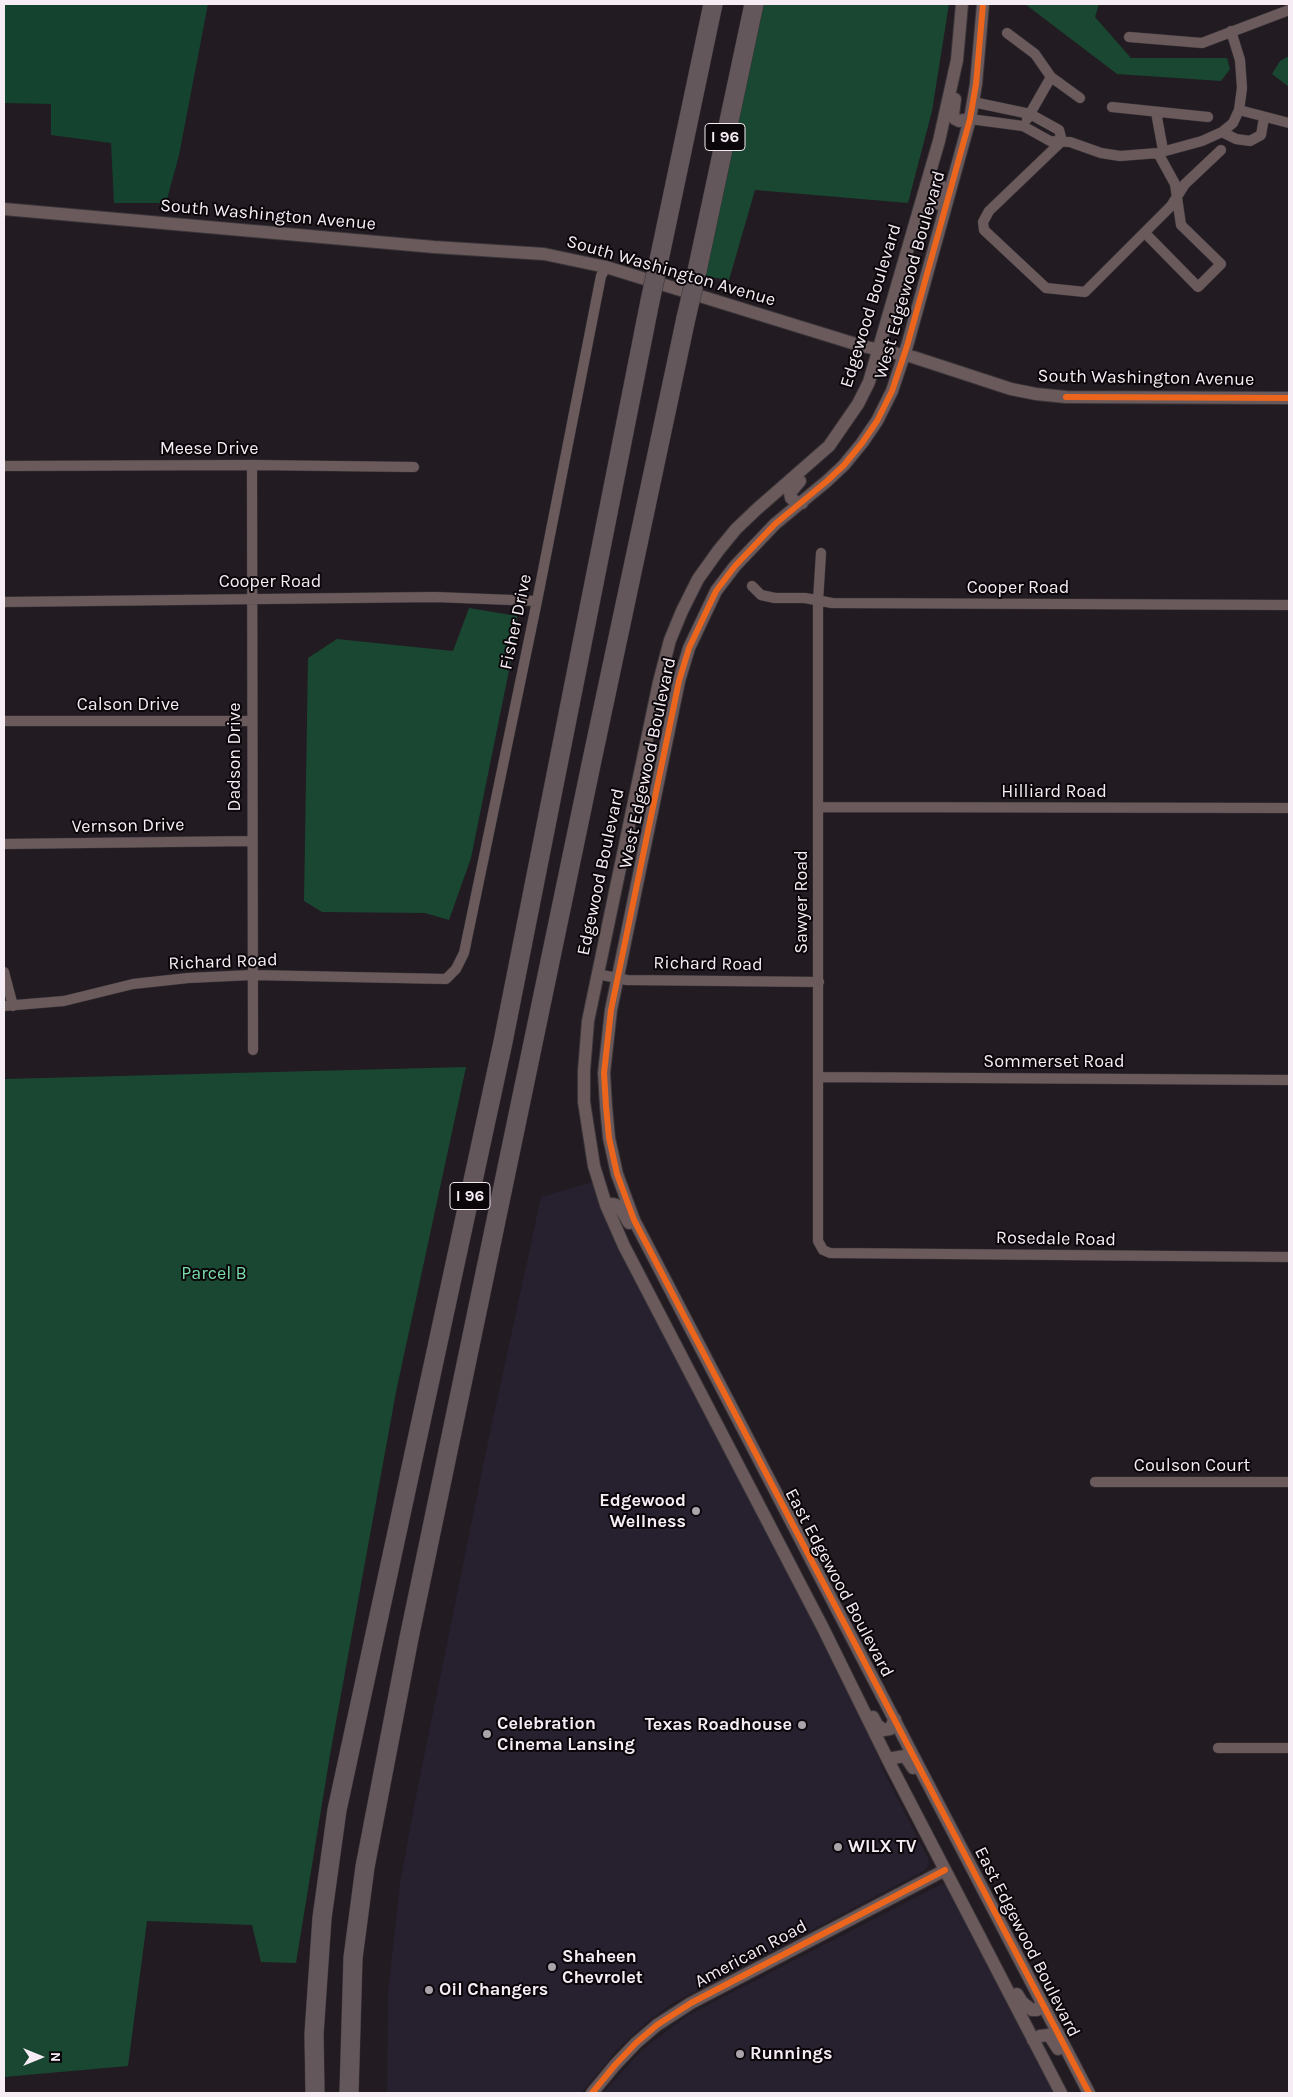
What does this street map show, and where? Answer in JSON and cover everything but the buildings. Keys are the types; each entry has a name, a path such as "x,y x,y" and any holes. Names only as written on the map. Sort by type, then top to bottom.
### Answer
{"highway":[{"name":"I 96","path":"315,2093 314,2034 322,1918 337,1810 503,1042 650,301 713,4"},
{"name":"I 96","path":"349,2093 353,1958 365,1867 409,1638 592,760 754,4"}],"street":[{"name":"West Edgewood Boulevard","path":"604,1073 606,1039 617,978 679,681 689,648 716,591 735,566 775,524 838,470 862,443 892,391 904,356 970,119 983,4"},
{"path":"962,10 979,14 982,19"},
{"name":"Edgewood Boulevard","path":"890,1764 823,1628 624,1246 606,1205 594,1166 584,1102 585,1048 597,974 659,682 670,640 698,579 736,529 829,446 858,404 869,382 939,141 957,60 962,10"},
{"path":"1130,37 1202,43 1289,10"},
{"path":"957,60 960,70 953,115 955,119 959,121 970,119 1022,126 1050,141 1062,141 1120,156 1160,151 1202,141 1222,132 1233,123 1240,110 1242,88 1240,60 1231,31"},
{"path":"1007,33 1035,54 1050,77 1080,98"},
{"path":"1022,126 1050,77"},
{"path":"973,102 1030,114 1059,130 1062,141"},
{"path":"1112,107 1208,117"},
{"path":"1240,110 1264,118 1289,123"},
{"path":"1145,233 1198,287 1221,264 1181,225 1174,184 1160,151 1156,112"},
{"path":"1222,132 1236,139 1250,142 1261,135 1264,118"},
{"path":"1062,141 990,211 983,222 984,230 1046,288 1085,292 1171,206 1185,184 1221,150"},
{"path":"926,185 937,184 943,190 930,238 932,255"},
{"name":"South Washington Avenue","path":"4,209 434,247 544,254 606,267 862,346 880,349 1036,394 1066,397 1289,398"},
{"name":"Fisher Drive","path":"446,979 456,969 464,953 537,601 599,285 606,267"},
{"path":"802,502 796,502 791,498 790,493 825,459 829,446"},
{"name":"Meese Drive","path":"4,466 252,464 414,467"},
{"name":"Dadson Drive","path":"252,464 253,1050"},
{"name":"Sawyer Road","path":"820,553 818,601 818,1241 823,1250"},
{"name":"Cooper Road","path":"752,586 762,595 775,598 805,598 842,603 1289,605"},
{"name":"Cooper Road","path":"4,602 436,597 537,601"},
{"name":"Calson Drive","path":"4,721 252,721"},
{"name":"Hilliard Road","path":"818,807 1289,808"},
{"name":"Vernson Drive","path":"4,844 252,841"},
{"path":"4,972 8,1006"},
{"name":"Richard Road","path":"597,974 627,980 819,982"},
{"name":"Richard Road","path":"8,1006 64,1001 133,984 252,975 446,979"},
{"name":"East Edgewood Boulevard","path":"604,1073 609,1138 617,1174 634,1220 1089,2093"},
{"name":"Sommerset Road","path":"818,1077 1289,1080"},
{"path":"606,1205 613,1204 624,1212 646,1260 659,1270"},
{"name":"Rosedale Road","path":"823,1250 830,1253 1289,1257"},
{"path":"644,1284 654,1289 679,1338 685,1342 696,1339"},
{"path":"705,1402 713,1400 718,1402 749,1458 761,1466"},
{"name":"Coulson Court","path":"1096,1482 1289,1482"},
{"path":"823,1628 830,1626 838,1629 859,1667 871,1676"},
{"path":"846,1678 859,1689 880,1728 890,1729 895,1719"},
{"path":"1218,1748 1289,1748"},
{"path":"958,1841 946,1832 909,1760 905,1756 893,1758 890,1764 1061,2093"},
{"name":"American Road","path":"592,2093 615,2065 643,2037 665,2019 691,2003 945,1870"},
{"path":"966,1910 978,1919 1022,2002 1027,2008 1037,2010 1042,2003"},
{"path":"1034,2040 1044,2035 1053,2038 1082,2093"}],"shaded area":[{"path":"593,1182 871,1737 883,1770 928,1858 929,1865 924,1871 673,2003 647,2022 618,2049 581,2093 387,2093 388,1993 400,1883 486,1451 541,1197"},
{"path":"941,1884 946,1885 1056,2093 603,2093 643,2049 688,2015"}],"green space":[{"path":"4,4 208,4 179,155 166,203 114,203 111,143 51,135 51,104 4,103"},
{"path":"762,4 949,4 932,111 908,203 755,190 729,280 704,276"},
{"path":"1025,4 1099,4 1095,17 1131,58 1227,58 1230,69 1221,81 1117,74"},
{"path":"1289,56 1289,87 1272,74 1280,61"},
{"path":"469,608 517,616 517,631 471,858 449,920 425,913 322,912 304,901 308,658 337,639 453,651"},
{"name":"Parcel B","path":"466,1067 396,1392 330,1755 296,1963 261,1962 252,1925 147,1921 128,2066 4,2077 4,1079"}],"cycle path":[{"path":"983,4 976,84 970,119 907,346 892,391 877,421 844,465 775,524 735,566 716,591 689,648 679,681 611,1010 604,1073 609,1138 617,1174 634,1220 1089,2093"},
{"path":"1066,397 1289,398"},
{"path":"592,2093 636,2043 657,2025 691,2003 945,1870"}],"place":[{"name":"Edgewood Wellness","path":"696,1511"},
{"name":"Texas Roadhouse","path":"802,1725"},
{"name":"Celebration Cinema Lansing","path":"487,1734"},
{"name":"WILX TV","path":"838,1847"},
{"name":"Shaheen Chevrolet","path":"552,1967"},
{"name":"Oil Changers","path":"429,1990"},
{"name":"Runnings","path":"740,2054"}]}
